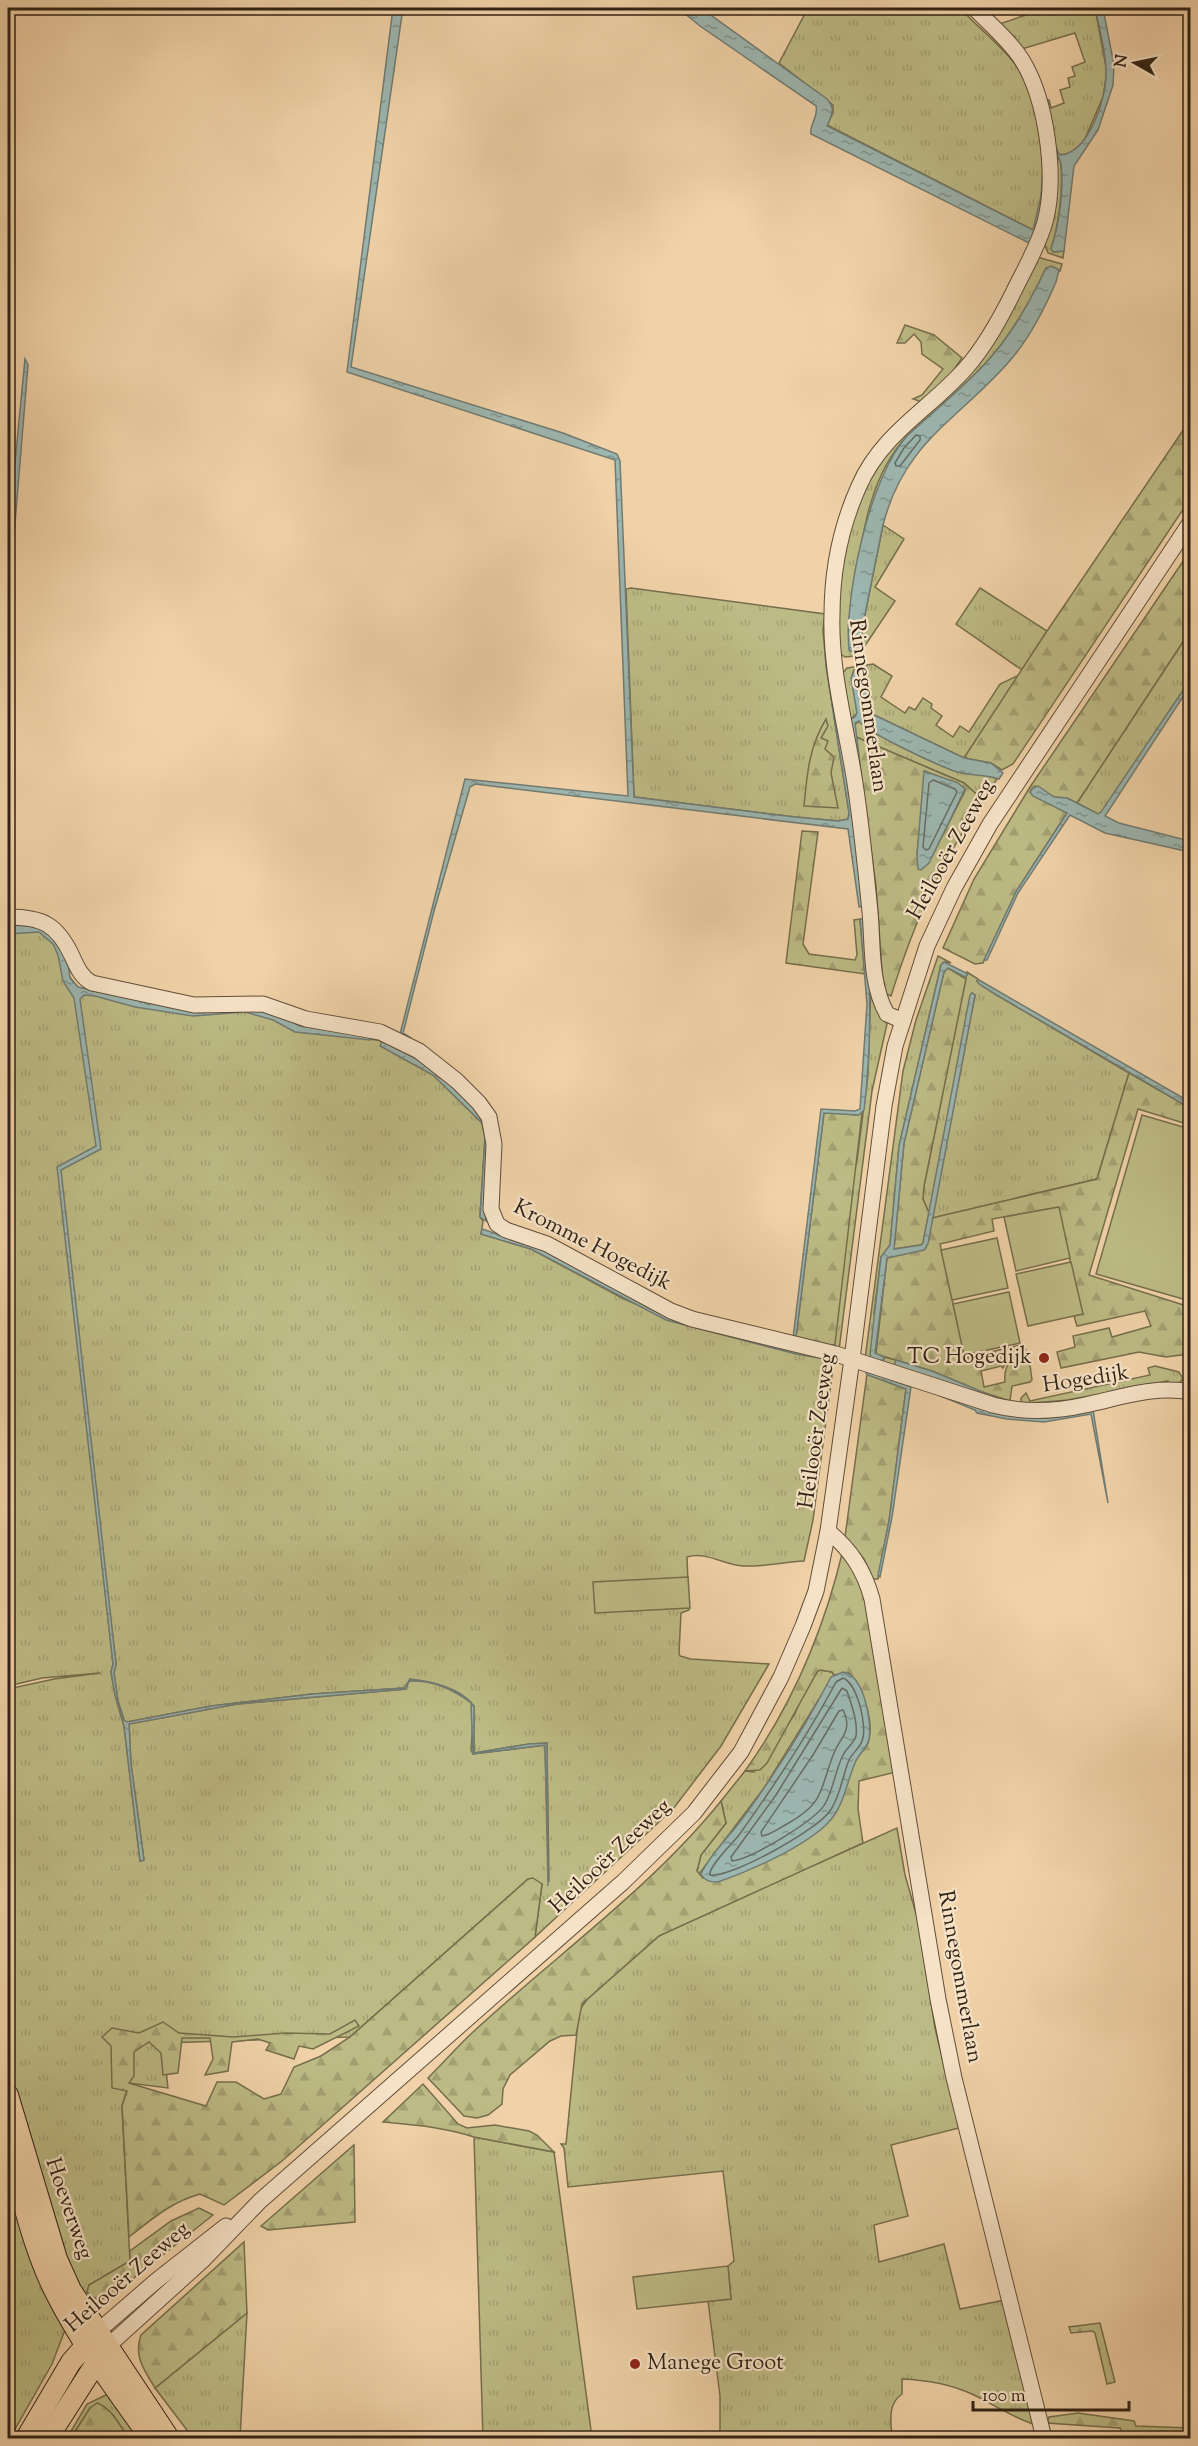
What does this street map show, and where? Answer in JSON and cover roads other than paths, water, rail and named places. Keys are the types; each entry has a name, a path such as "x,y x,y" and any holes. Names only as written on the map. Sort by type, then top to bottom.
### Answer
{"main road":[{"name":"Hoeverweg","path":"8,2095 57,2259 96,2346"},
{"name":"Hoeverweg","path":"8,2136 16,2176 42,2261 54,2291 96,2346"},
{"name":"Heilooër Zeeweg","path":"27,2439 71,2362 96,2346"},
{"name":"Heilooër Zeeweg","path":"48,2439 96,2346"},
{"path":"96,2346 150,2439"},
{"path":"96,2346 169,2439"}],"street":[{"name":"Rinnegommerlaan","path":"903,1020 887,1014 876,983 856,791 835,663 832,599 840,542 851,507 869,467 893,434 953,381 976,357 1001,317 1035,247 1047,214 1050,184 1049,154 1039,103 1032,83 1018,54 974,8"},
{"name":"Heilooër Zeeweg","path":"96,2346 202,2261 260,2201 623,1882 694,1813 741,1752 781,1677 816,1591 828,1531 884,1106 903,1020 927,946 969,859 1021,776 1191,523"},
{"name":"Kromme Hogedijk","path":"8,917 34,919 49,924 62,937 80,972 92,983 194,1005 256,1002 306,1019 380,1032 399,1041 427,1056 458,1081 489,1117 494,1144 491,1209 494,1219 501,1227 547,1244 681,1315 852,1359"},
{"name":"Hogedijk","path":"852,1359 1015,1410 1044,1411 1142,1393 1174,1390 1191,1392"},
{"name":"Rinnegommerlaan","path":"828,1531 858,1563 872,1599 938,1999 952,2066 1044,2439"}],"water":[{"path":"393,8 403,8 351,367 563,433 617,454 620,461 634,797 795,817 838,821 848,819 849,813 826,665 825,629 841,725 865,906 859,907 848,829 475,784 470,787 434,911 403,1033 411,1038 409,1041 400,1034 465,779 628,796 615,460 347,372"},
{"path":"678,8 701,8 827,99 832,115 827,126 1033,230 1041,196 1044,161 1041,214 1031,244 811,134 816,106 700,26"},
{"path":"1095,8 1103,8 1114,65 1113,85 1098,130 1074,166 1064,251 1053,252 1051,249 1062,185 1061,164 1055,147 1060,155 1080,145 1100,109 1106,83 1105,56"},
{"path":"1051,266 1059,270 1056,282 1021,346 988,384 933,436 904,473 892,497 883,525 862,629 862,650 849,650 851,599 862,538 871,507 894,454 907,436 965,384 993,355 1018,320 1046,268"},
{"path":"25,359 28,365 8,609 8,561 12,505 8,503 8,498 12,494"},
{"path":"858,669 864,671 872,714 964,758 991,763 1003,773 999,779 954,771 888,741 859,721 855,723 879,922 877,923 851,719 857,713 851,678 854,671"},
{"path":"1190,680 1190,686 1105,816 1119,823 1190,841 1190,852 1105,833 1070,815 1018,893 987,960 984,960 1017,890 1067,813 1033,796 1030,792 1038,786 1054,797 1067,798 1098,814 1101,812"},
{"path":"924,771 958,783 965,789 929,863 921,870 918,869 917,855"},
{"path":"860,919 866,919 870,991 864,1110 859,1115 824,1113 796,1337 793,1338 821,1109 855,1111 860,1109 867,1004"},
{"path":"23,923 49,930 68,961 70,978 78,987 118,996 253,1007 276,1014 300,1026 372,1037 370,1040 295,1032 273,1020 245,1012 193,1016 135,1007 95,996 84,995 80,999 101,1149 61,1170 116,1664 114,1673 118,1701 124,1720 127,1722 211,1706 312,1694 404,1688 410,1679 445,1686 461,1694 471,1703 442,1686 409,1681 406,1689 237,1704 129,1724 131,1764 144,1860 140,1861 124,1726 111,1672 113,1664 57,1167 96,1146 74,998 63,981 58,955 53,944 39,932 8,934 8,926"},
{"path":"944,962 968,974 965,977 948,968 944,972 904,1143 894,1249 923,1243 970,995 972,993 975,995 928,1244 924,1250 887,1258 875,1353 884,1357 883,1363 871,1358 870,1354 881,1257 890,1245 899,1146 941,965"},
{"path":"979,980 1190,1102 1190,1108 995,994 979,984 977,981"},
{"path":"382,1041 432,1067 482,1115 489,1134 484,1202 486,1221 480,1217 485,1137 482,1123 433,1075 380,1046"},
{"path":"482,1229 546,1250 655,1311 687,1324 832,1360 796,1354 666,1320 531,1249 481,1234"},
{"path":"896,1360 932,1371 997,1398 894,1366"},
{"path":"869,1372 911,1387 892,1517 880,1577 878,1575 889,1521 906,1389 866,1373"},
{"path":"931,1392 953,1397 1093,1410 1108,1503 1091,1414 1044,1422 1007,1419 977,1413 975,1410"},
{"path":"843,1672 856,1681 861,1690 868,1711 870,1731 868,1743 856,1760 841,1803 833,1817 804,1842 775,1858 718,1882 706,1880 701,1874 710,1859 768,1782 831,1677"},
{"path":"471,1703 474,1706 474,1753 547,1743 548,1886 545,1745 473,1754"}],"place":[{"name":"TC Hogedijk","path":"1044,1358"},
{"name":"Manege Groot","path":"635,2364"}]}
